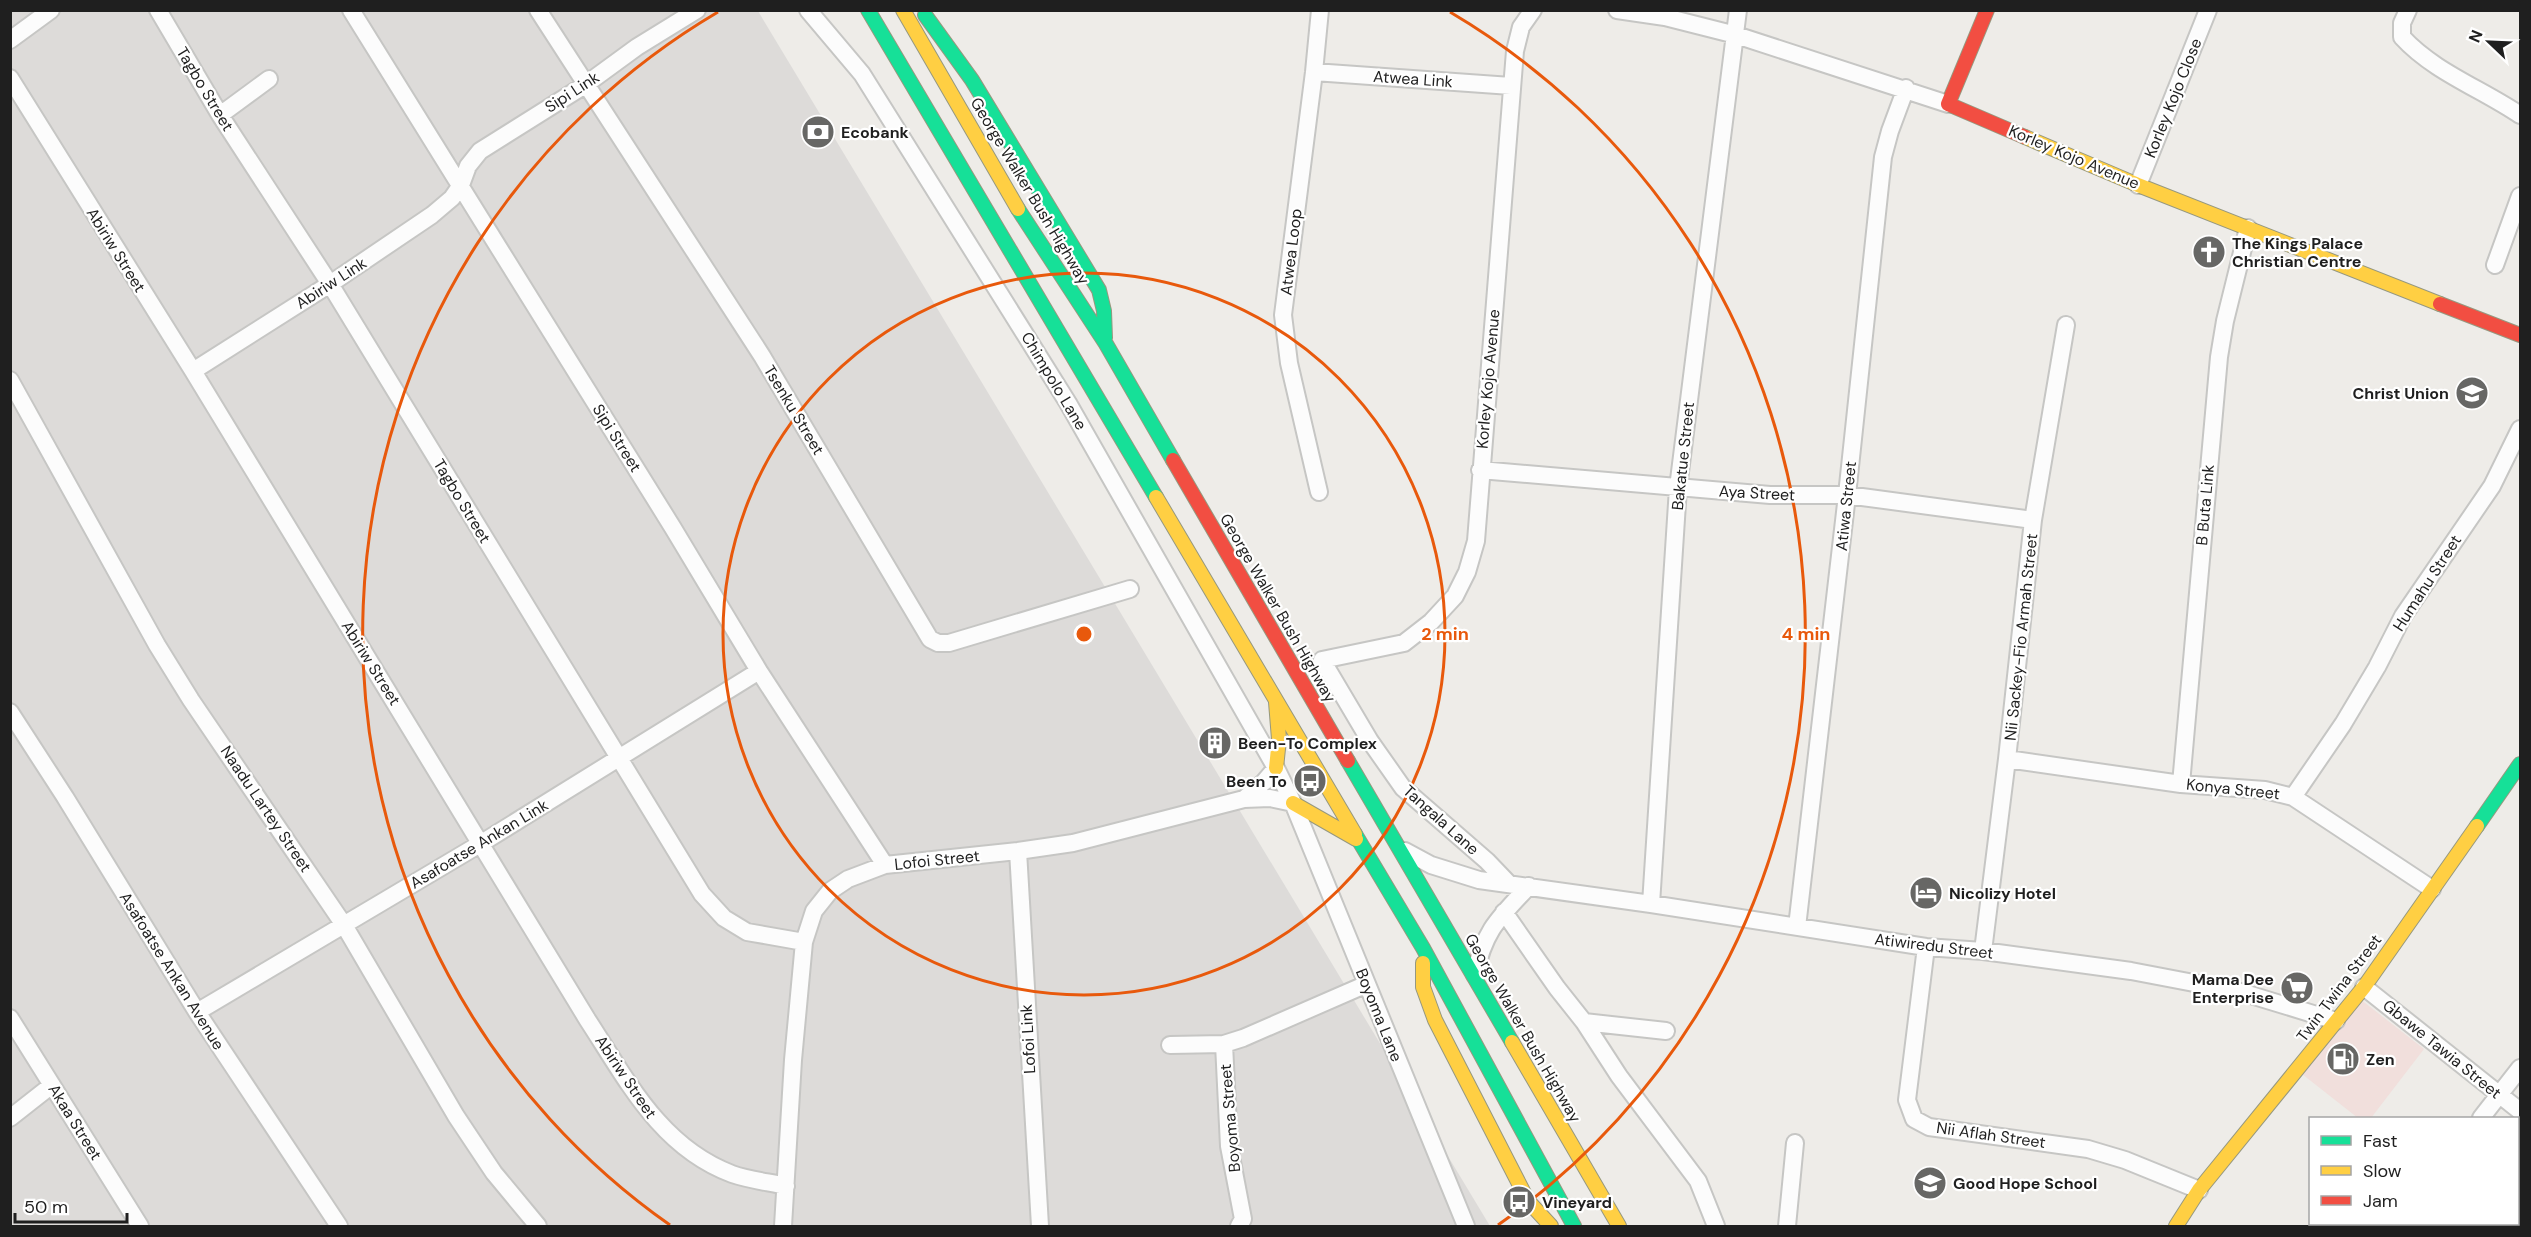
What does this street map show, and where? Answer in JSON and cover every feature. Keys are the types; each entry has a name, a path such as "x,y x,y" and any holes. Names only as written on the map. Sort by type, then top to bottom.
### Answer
{"main road":[{"path":"868,10 1423,948 1574,1227"},
{"name":"George Walker Bush Highway","path":"903,10 1020,212 1106,344 1618,1227"},
{"path":"918,10 934,25 972,80 1099,290 1104,311 1106,344"},
{"path":"1948,104 1987,10"},
{"name":"Korley Kojo Avenue","path":"1948,104 2138,185 2520,335"},
{"path":"1275,696 1279,739 1276,768"},
{"name":"Twin Twina Street","path":"2176,1227 2199,1190 2364,987 2520,764"},
{"path":"1293,803 1359,841"},
{"path":"1423,948 1423,987 1435,1020 1528,1201 1551,1227"}],"street":[{"path":"10,40 51,10"},
{"name":"Tagbo Street","path":"158,10 220,115 330,284 702,894 724,918 747,932 804,942"},
{"name":"Sipi Street","path":"351,10 674,528 759,671 885,865"},
{"name":"Tsenku Street","path":"538,10 762,356 930,639 938,643 949,644 1130,589"},
{"name":"Sipi Link","path":"461,185 468,166 480,151 585,85 637,47 698,10"},
{"name":"Chimpolo Lane","path":"808,10 862,74 1068,403 1276,768 1293,803"},
{"name":"Atwea Loop","path":"1319,492 1289,363 1283,315 1320,10"},
{"name":"Korley Kojo Avenue","path":"1617,10 1665,17 1736,35 1906,88 1948,104"},
{"name":"Bakatue Street","path":"1651,904 1678,488 1738,10"},
{"name":"Korley Kojo Close","path":"2138,185 2208,10"},
{"path":"2408,10 2402,23 2402,38 2411,47 2520,115"},
{"name":"Korley Kojo Avenue","path":"1322,660 1404,643 1431,622 1455,597 1467,572 1476,541 1515,51 1521,27 1532,11"},
{"name":"Atwea Link","path":"1314,72 1511,86"},
{"name":"Abiriw Street","path":"10,78 193,371 587,1019 644,1106 664,1131 696,1157 733,1174 786,1186"},
{"path":"220,115 268,80"},
{"name":"Atiwa Street","path":"1797,927 1883,157 1906,88"},
{"name":"Abiriw Link","path":"193,371 330,284 432,214 452,198 461,185"},
{"path":"2495,265 2520,196"},
{"name":"B Buta Link","path":"2181,784 2219,357 2225,321 2248,228"},
{"name":"Nii Sackey-Fio Armah Street","path":"1983,951 2033,520 2067,325"},
{"name":"Naadu Lartey Street","path":"10,380 157,645 191,700 344,925 456,1116 494,1173 538,1227"},
{"name":"Humahu Street","path":"2293,797 2343,724 2377,667 2403,616 2492,486 2520,429"},
{"name":"Aya Street","path":"1480,470 1770,495 1847,495 2033,520"},
{"name":"Tangala Lane","path":"1322,660 1370,741 1403,788 1487,861 1509,884"},
{"name":"Asafoatse Ankan Link","path":"197,1012 480,844 759,671"},
{"name":"Asafoatse Ankan Avenue","path":"10,712 197,1012 339,1227"},
{"name":"Konya Street","path":"2007,759 2181,784 2265,790 2293,797 2432,889"},
{"name":"Lofoi Street","path":"1244,799 1276,768"},
{"name":"Lofoi Street","path":"783,1227 804,942 814,910 830,891 848,879 885,865 1072,843 1244,799 1270,798 1293,803"},
{"name":"Boyoma Lane","path":"1293,803 1466,1227"},
{"name":"Atiwiredu Street","path":"1398,848 1431,865 1456,874 1509,884 1926,947 1983,951 2131,971 2241,992 2336,1021"},
{"name":"Lofoi Link","path":"1018,851 1040,1227"},
{"path":"1474,976 1485,938 1504,912 1529,886"},
{"path":"1504,912 1557,988 1584,1022 1619,1077 1698,1181 1716,1227"},
{"name":"Nii Aflah Street","path":"1926,947 1907,1100 1914,1119 1929,1127 2088,1149 2125,1160 2199,1190"},
{"name":"Boyoma Street","path":"1170,1045 1224,1044 1243,1038 1367,984"},
{"name":"Gbawe Tawia Street","path":"2364,987 2520,1111"},
{"name":"Akaa Street","path":"10,1018 140,1227"},
{"path":"1584,1022 1666,1030"},
{"name":"Boyoma Street","path":"1224,1044 1229,1146 1243,1219 1239,1227"},
{"path":"2482,1117 2520,1068"},
{"path":"10,1118 52,1085"},
{"path":"1788,1227 1795,1143"}],"shaded area":[{"path":"10,11 758,11 1490,1226 11,1226"},
{"path":"2360,999 2424,1049 2372,1117 2357,1117 2302,1074"}],"traffic: fast":[{"path":"868,10 1156,497"},
{"path":"925,15 972,80 1099,290 1104,311 1105,338"},
{"path":"1018,209 1106,344 1173,460"},
{"path":"1348,761 1512,1042"},
{"path":"2477,826 2520,764"},
{"path":"1355,834 1423,948 1574,1226"}],"traffic: slow":[{"path":"903,10 1018,209"},
{"path":"2025,137 2138,185 2440,304"},
{"path":"1156,497 1355,834"},
{"path":"1276,702 1279,739 1276,768"},
{"path":"1293,803 1356,839"},
{"path":"2176,1226 2199,1190 2364,987 2477,826"},
{"path":"1423,963 1423,987 1435,1020 1528,1201 1551,1226"},
{"path":"1512,1042 1619,1226"}],"traffic: jam":[{"path":"1987,10 1948,104 2025,137"},
{"path":"2440,304 2520,335"},
{"path":"1173,460 1348,761"}],"place":[{"name":"Ecobank","path":"818,132"},
{"name":"The Kings Palace Christian Centre","path":"2209,252"},
{"name":"Christ Union","path":"2472,393"},
{"name":"Been-To Complex","path":"1215,743"},
{"name":"Been To","path":"1310,781"},
{"name":"Nicolizy Hotel","path":"1926,893"},
{"name":"Mama Dee Enterprise","path":"2297,988"},
{"name":"Zen","path":"2343,1059"},
{"name":"Good Hope School","path":"1930,1183"},
{"name":"Vineyard","path":"1519,1202"}]}
